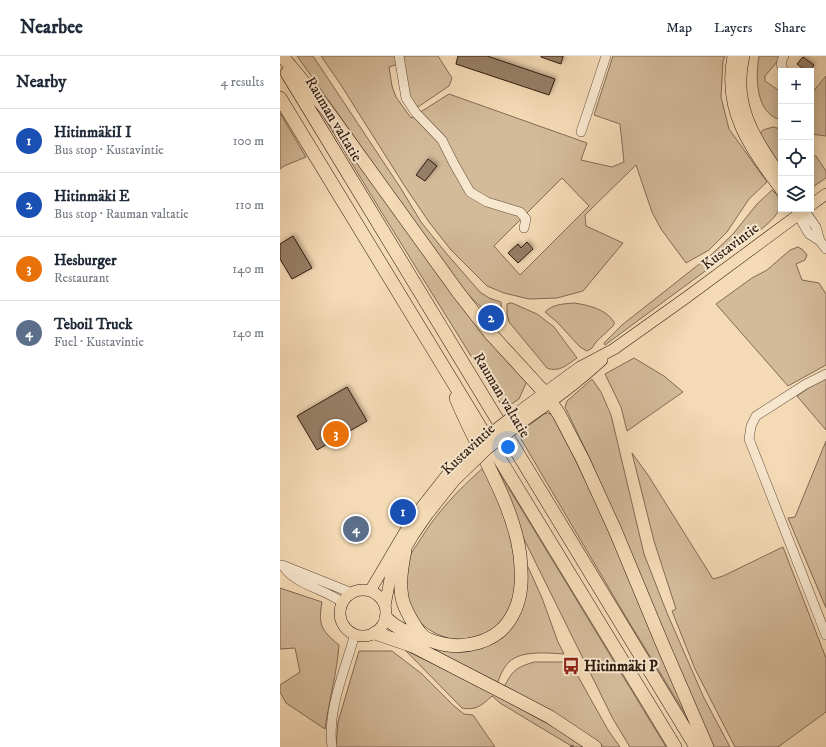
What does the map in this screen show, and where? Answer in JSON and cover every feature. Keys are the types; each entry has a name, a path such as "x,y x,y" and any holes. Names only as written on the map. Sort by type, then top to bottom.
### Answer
{"highway":[{"path":"282,56 326,109 474,313 548,397 559,414 606,509 707,747"},
{"name":"Rauman valtatie","path":"280,61 696,747"},
{"path":"280,98 675,747"},
{"path":"386,612 401,630 414,635 442,644 454,646 474,644 493,636 507,624 512,617 521,595 520,553 514,527 502,497 463,417 440,359"},
{"path":"405,550 401,572 402,598 406,611 424,637"},
{"path":"374,633 413,646 512,697 584,738 595,747"}],"main road":[{"path":"733,56 730,78 732,100 740,126 751,148 778,186"},
{"path":"744,56 741,85 742,99 746,116 760,145 778,172"},
{"name":"Kustavintie","path":"814,202 826,194"},
{"name":"Kustavintie","path":"370,591 414,518 452,476 487,449 519,417 548,397 580,367 614,349 687,297 799,212"},
{"name":"Kustavintie","path":"386,612 390,579 393,570 414,534 452,476"},
{"path":"358,590 370,591 377,594 382,599 386,612 384,624 374,633 362,636 355,634 344,625 341,618 341,610 343,603 352,593 358,590"}],"street":[{"path":"399,56 406,98 416,113 442,140 470,192 487,202 520,212 526,219 524,228"},
{"path":"581,132 606,56"},
{"path":"781,68 781,63 784,56"},
{"path":"805,212 816,228 820,241 826,249"},
{"path":"826,374 806,384 756,416 751,426 749,439 826,635"},
{"path":"280,567 352,593"},
{"path":"280,567 303,583 332,595 343,603"},
{"path":"332,747 331,725 334,706 355,634"}],"shaded area":[{"path":"297,56 313,56 400,187 421,222 480,292 489,298 501,302 502,316 495,319 488,310 481,307 463,290"},
{"path":"321,56 398,56 398,64 389,67 392,86 396,97 411,118 449,94 587,143 581,160 612,167 624,162 620,124 594,115 613,56 725,56 723,61 721,97 729,129 767,182 749,199 727,232 709,250 686,263 661,229 652,212 636,165 585,215 586,226 623,243 583,291 557,298 529,299 504,293 487,286 451,250 429,222 404,185","holes":["562,178 589,206 520,275 494,246"]},
{"path":"403,56 438,56 452,78 449,86 418,107 408,96"},
{"path":"759,56 782,56 765,76 765,81 778,90 778,119 772,116 762,104 758,88 757,71"},
{"path":"826,76 826,136 814,134 814,90"},
{"path":"320,111 527,381 519,399 504,409 379,208"},
{"path":"280,113 306,157 280,169"},
{"path":"773,127 778,128 778,163 760,134 763,130"},
{"path":"814,156 816,156 826,171 826,178 814,186"},
{"path":"772,190 778,197 778,211 771,221 754,235 605,345 604,343 622,325 712,254 733,234 757,204"},
{"path":"798,247 807,255 805,260 796,264 802,280 819,283 826,294 826,365 788,386 716,304 752,278 767,270 790,250"},
{"path":"510,303 537,314 554,327 577,358 559,369 547,368 509,322 507,304"},
{"path":"574,303 591,306 602,311 614,322 614,325 596,342 592,348 587,351 580,347 557,322 545,312 555,306"},
{"path":"634,358 664,376 683,392 627,431 621,407 605,374"},
{"path":"592,379 601,392 611,415 644,554 667,613 704,698 730,747 714,747 692,702 591,461 565,407 567,401"},
{"path":"826,379 826,430 797,396"},
{"path":"549,413 552,415 571,452 607,527 689,720 629,622 518,434 544,414"},
{"path":"826,441 826,608 788,518 795,517"},
{"path":"632,453 648,475 713,579 723,576 783,547 826,658 826,712 778,747 735,747 695,669 672,611 676,609 654,541"},
{"path":"491,459 666,747 630,747 613,719 520,531"},
{"path":"483,468 496,495 511,538 516,568 515,598 503,622 488,633 474,638 460,639 446,637 433,632 421,623 412,612 405,592 409,560 413,550 441,511"},
{"path":"524,558 542,598 564,654 535,653 514,658 505,667 497,684 400,635 447,651 457,652 480,648 502,636"},
{"path":"280,588 322,602 320,616 322,626 328,635 339,645 337,666 325,729 286,703 280,692 280,685 300,672 295,648 280,649"},
{"path":"405,650 494,694 575,739 586,747 573,747 500,703 492,696 475,708 462,708"},
{"path":"359,651 392,651 422,674 464,714 473,715 495,747 336,747 338,722"},
{"path":"534,662 566,662 573,672 575,671 608,730 620,747 604,747 504,687 515,670"}],"building":[{"path":"458,56 487,56 555,79 549,95 456,64"},
{"path":"541,56 563,56 561,64"},
{"path":"803,57 814,65 812,68 802,68 797,64"},
{"path":"428,159 437,166 425,181 416,175"},
{"path":"293,236 312,268 292,279 280,259 280,244"},
{"path":"527,242 533,249 518,263 508,253 518,244 521,248"},
{"path":"347,387 367,421 317,450 297,416"}],"place":[{"name":"Hitinmäki E","path":"491,318"},
{"name":"Hesburger","path":"336,434"},
{"name":"HitinmäkiI I","path":"403,512"},
{"name":"Teboil Truck","path":"356,529"},
{"name":"Hitinmäki P","path":"571,666"}]}
